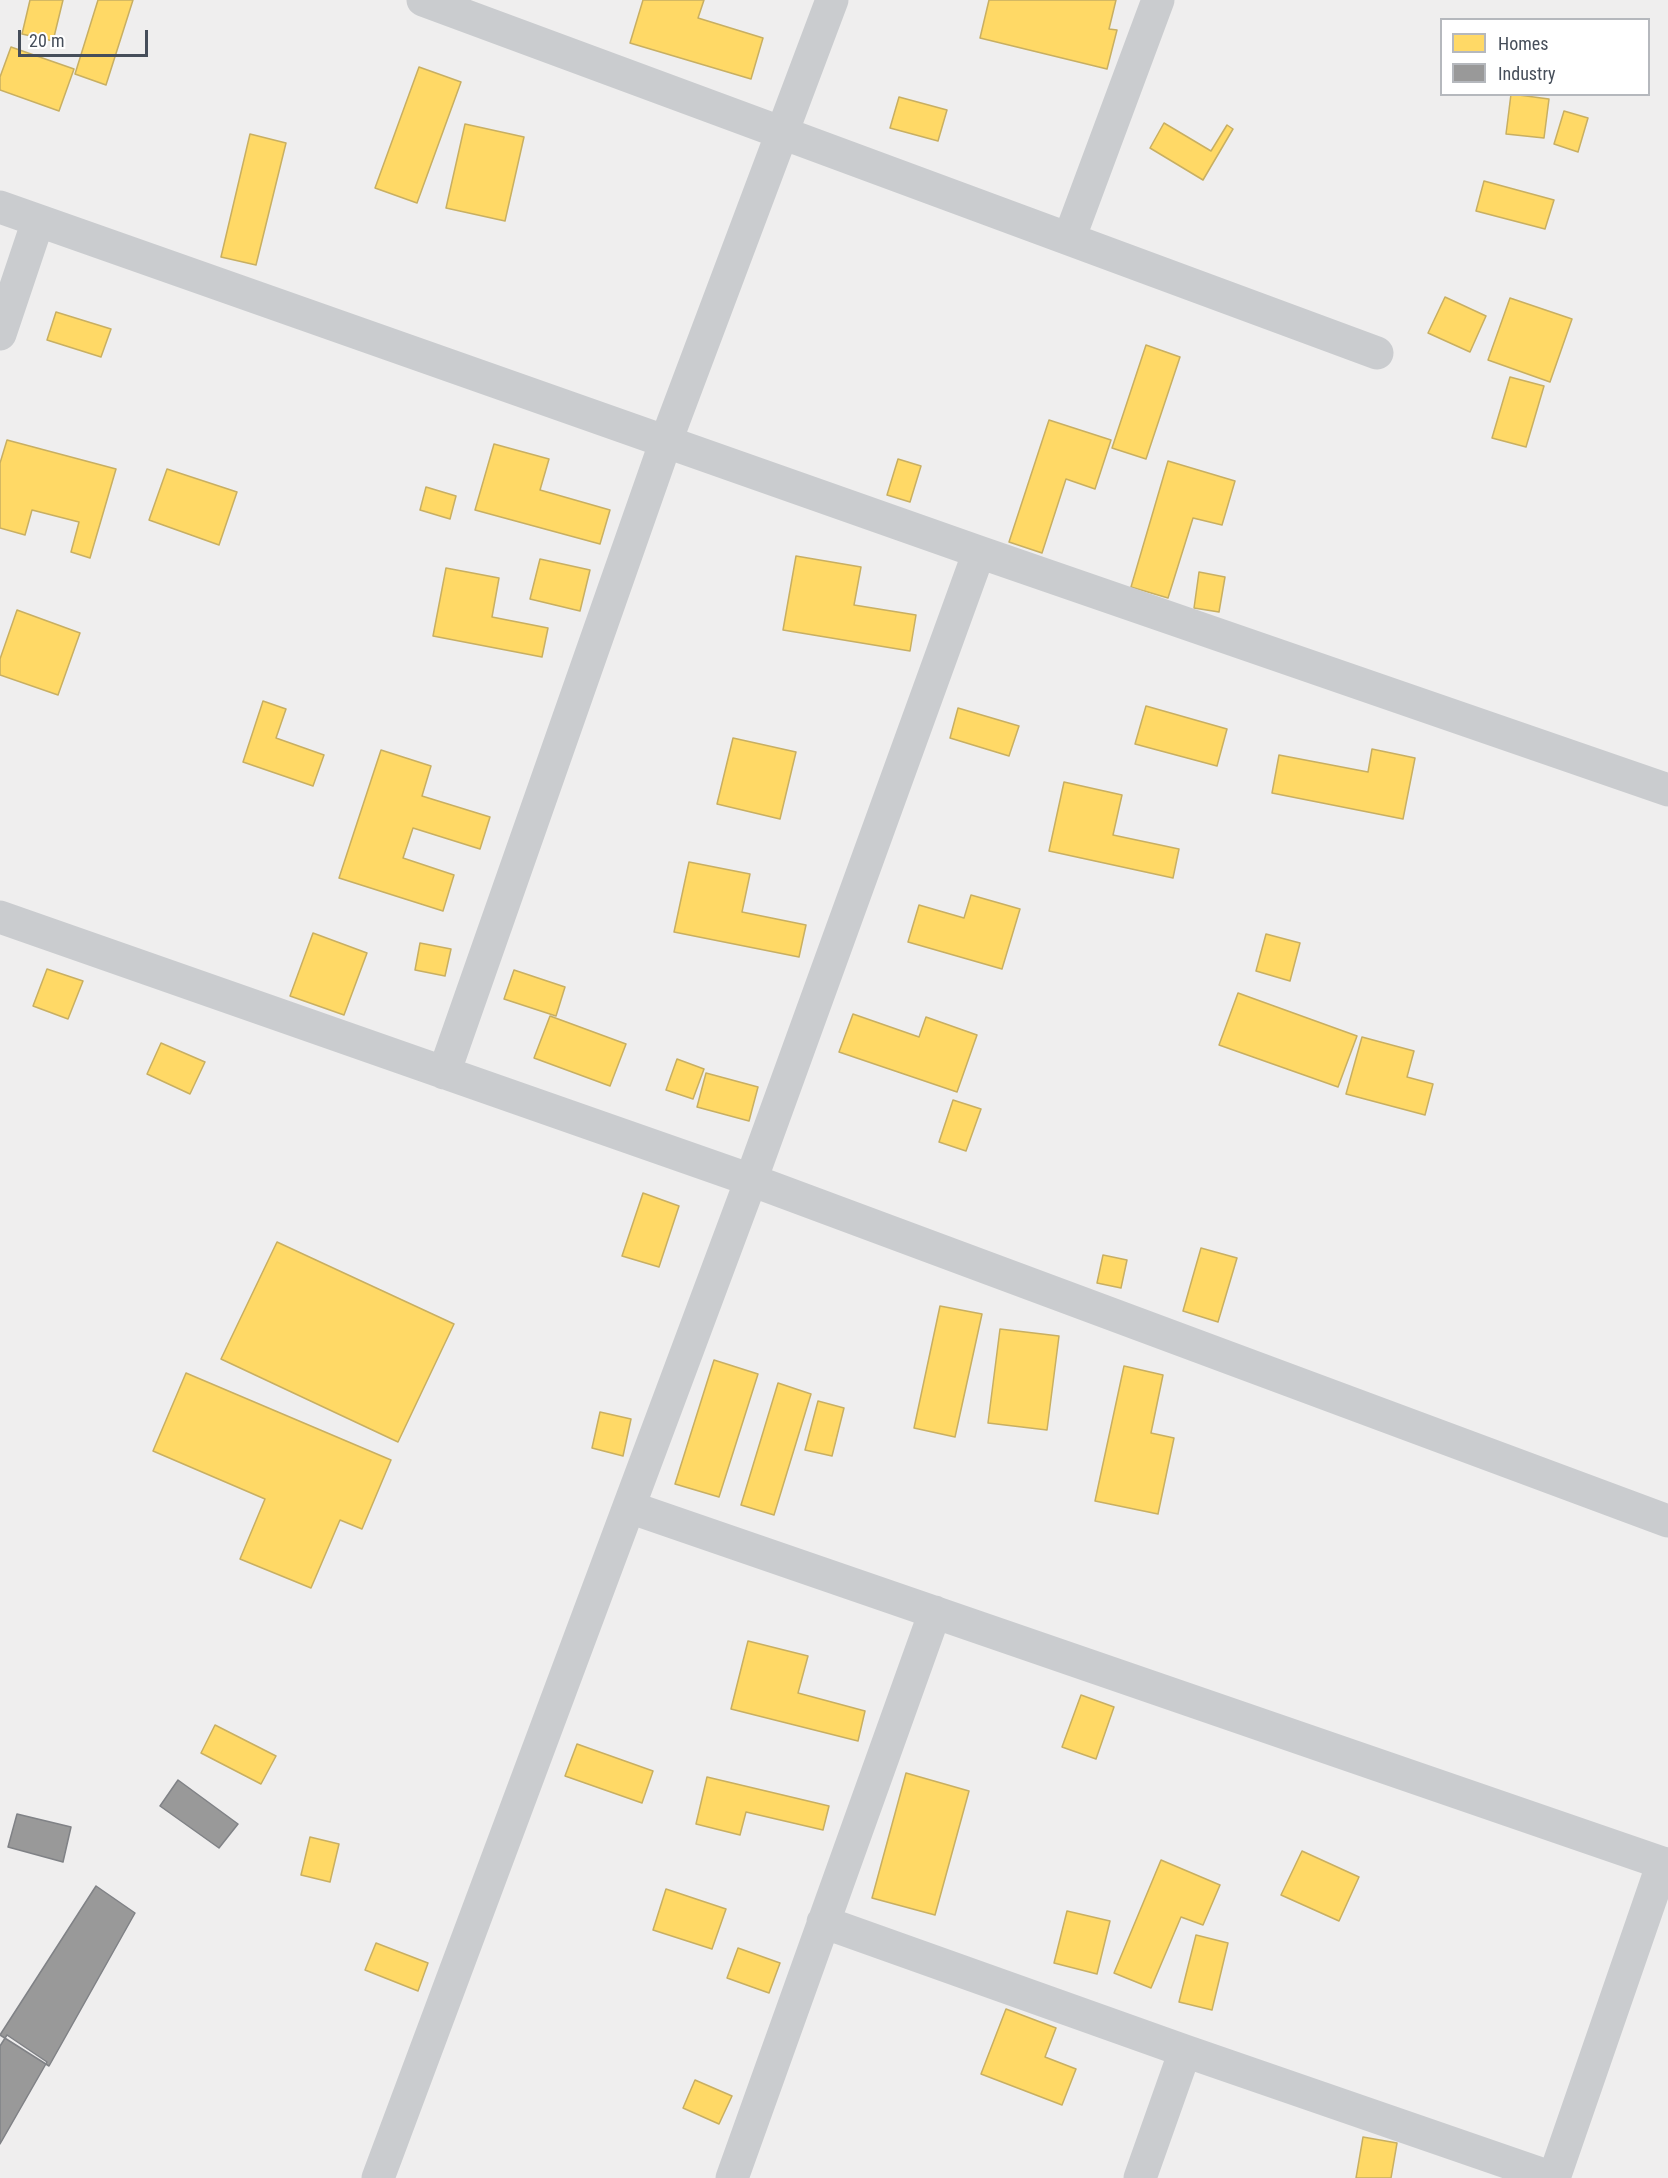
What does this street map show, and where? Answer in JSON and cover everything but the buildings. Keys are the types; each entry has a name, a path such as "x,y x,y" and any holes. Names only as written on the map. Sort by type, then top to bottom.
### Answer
{"street":[{"path":"423,0 459,6 782,133 1377,353"},
{"path":"444,1073 666,441 832,0"},
{"path":"1070,239 1158,0"},
{"path":"0,207 979,552 1668,790"},
{"path":"0,334 38,221"},
{"path":"378,2178 751,1180 979,552"},
{"path":"0,916 751,1180 1668,1521"},
{"path":"629,1507 1665,1864 1553,2178 1185,2051 824,1922"},
{"path":"732,2178 935,1612"},
{"path":"1140,2178 1185,2051"}]}
